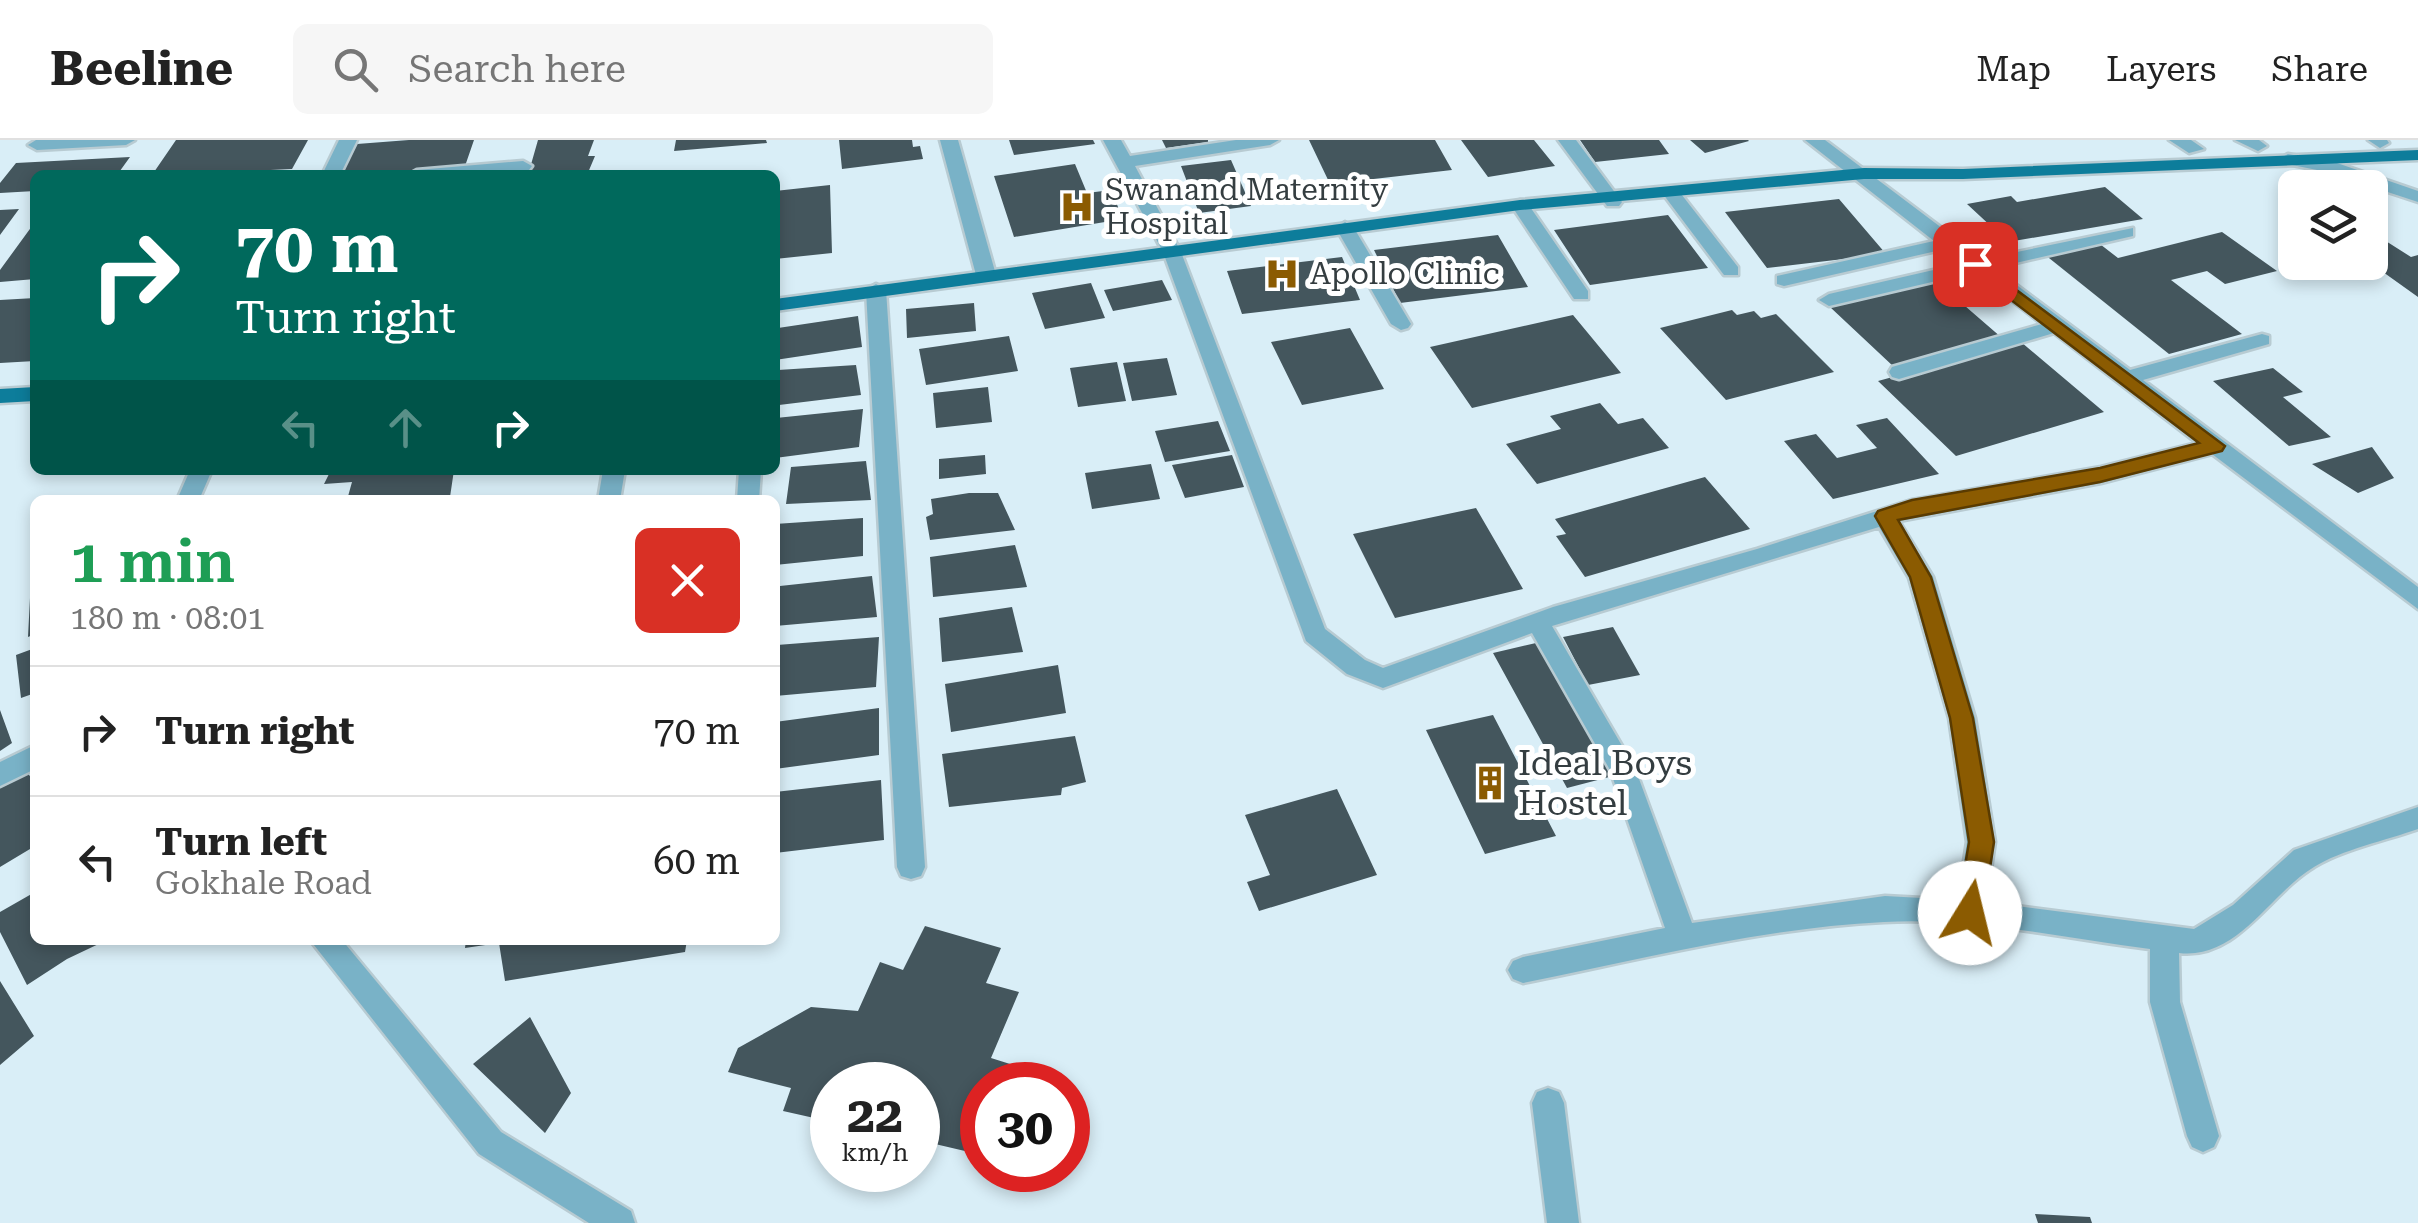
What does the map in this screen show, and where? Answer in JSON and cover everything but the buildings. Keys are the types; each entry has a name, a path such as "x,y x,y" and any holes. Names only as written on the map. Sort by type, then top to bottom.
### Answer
{"main road":[{"path":"1917,170 1950,160 2251,143 2418,142"},
{"path":"780,303 1520,206 1613,202 1855,174 1917,170 1963,174 2418,156"},
{"path":"0,396 30,394"}],"street":[{"path":"37,145 126,140"},
{"path":"333,170 348,140"},
{"path":"949,140 986,275"},
{"path":"1112,140 1172,252 1316,634 1356,667 1383,678 1538,622 1912,508 2100,475 2215,446"},
{"path":"1121,163 1270,140"},
{"path":"1567,140 1613,202"},
{"path":"1814,140 2418,600"},
{"path":"2178,140 2195,149"},
{"path":"2288,159 2303,170"},
{"path":"2288,159 2332,168 2418,197"},
{"path":"476,170 523,166"},
{"path":"1672,194 1731,272"},
{"path":"2388,202 2418,213"},
{"path":"1520,206 1581,295"},
{"path":"1345,228 1401,324"},
{"path":"1829,300 2126,232"},
{"path":"1784,280 1948,243"},
{"path":"876,290 911,867"},
{"path":"1899,372 2057,326"},
{"path":"2126,378 2262,340"},
{"path":"1886,516 1921,577 1962,718 1982,842 1970,913"},
{"path":"1538,622 1622,768 1683,938"},
{"path":"0,775 30,759"},
{"path":"1523,970 1683,938 1885,909 1970,913 2197,942 2243,914 2304,858 2418,818"},
{"path":"2164,939 2164,1002 2203,1136"},
{"path":"328,945 490,1143 619,1223"},
{"path":"1548,1103 1563,1223"}],"place":[{"name":"Swanand Maternity Hospital","path":"1077,207"},
{"name":"Apollo Clinic","path":"1282,274"},
{"name":"Ideal Boys Hostel","path":"1490,783"}],"route":[{"path":"1970,913 1982,842 1962,718 1921,577 1886,516 2100,475 2215,446 1975,264"}]}
